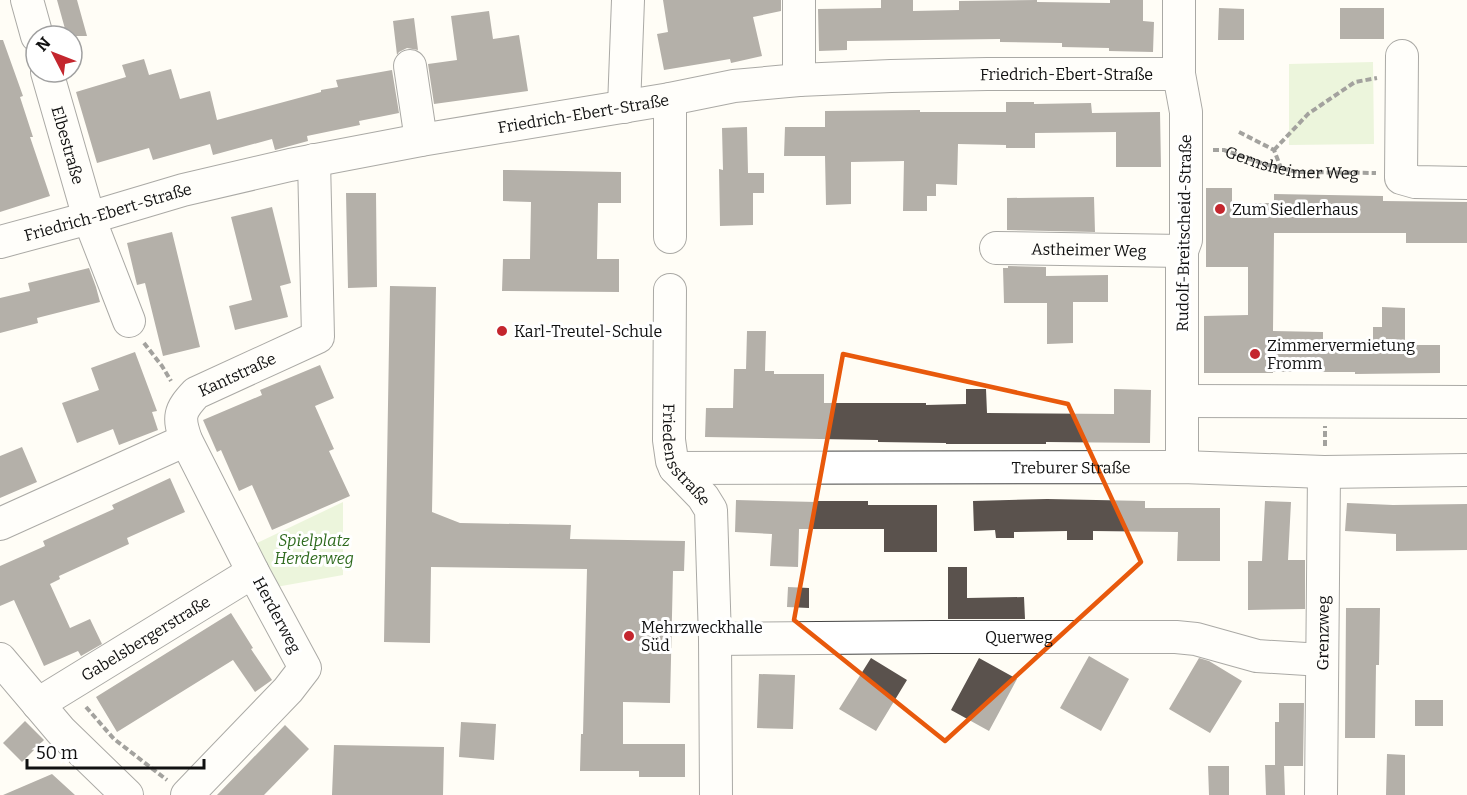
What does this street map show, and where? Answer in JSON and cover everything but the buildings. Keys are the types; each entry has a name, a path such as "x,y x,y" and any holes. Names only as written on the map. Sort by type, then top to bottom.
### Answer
{"street":[{"path":"27,0 34,24"},
{"path":"624,107 628,0"},
{"path":"799,0 799,80"},
{"name":"Rudolf-Breitscheid-Straße","path":"1179,0 1179,74 1186,112 1186,240 1182,251 1182,467"},
{"path":"1402,65 1401,178 1415,182 1467,183"},
{"path":"410,66 421,140"},
{"name":"Friedrich-Ebert-Straße","path":"0,242 183,190 314,160 734,86 799,80 977,74 1179,74"},
{"name":"Elbestraße","path":"50,84 89,218 129,321"},
{"path":"670,99 670,237"},
{"name":"Kantstraße","path":"186,440 180,423 184,405 196,393 318,337 314,160"},
{"name":"Astheimer Weg","path":"996,248 1182,251"},
{"name":"Friedensstraße","path":"670,290 669,440 672,461 675,468 703,497 711,510 716,795"},
{"path":"1182,401 1467,402"},
{"path":"0,524 186,440"},
{"name":"Herderweg","path":"178,788 288,690 305,668 186,440"},
{"name":"Treburer Straße","path":"675,468 1182,467 1324,472 1467,470"},
{"name":"Grenzweg","path":"1321,795 1324,472"},
{"name":"Gabelsbergerstraße","path":"38,704 253,572"},
{"name":"Querweg","path":"715,639 1176,637 1196,639 1257,656 1322,660"},
{"path":"0,659 61,731 127,795"}],"path":[{"path":"1274,150 1308,114 1355,82 1402,65"},
{"path":"1239,132 1274,150 1282,168"},
{"name":"Gernsheimer Weg","path":"1185,150 1224,150 1297,172 1383,173 1401,178"},
{"path":"129,321 162,366 184,405"},
{"path":"1324,472 1325,402"},
{"path":"68,685 114,739 178,788"}],"highlighted area":[{"path":"843,354 1068,404 1141,562 945,741 794,620"}],"green space":[{"path":"1373,62 1374,144 1289,145 1289,64"},
{"name":"Spielplatz Herderweg","path":"343,502 343,575 276,587 255,544"}],"place":[{"name":"Zum Siedlerhaus","path":"1220,209"},
{"name":"Karl-Treutel-Schule","path":"502,331"},
{"name":"Zimmervermietung Fromm","path":"1255,354"},
{"name":"Mehrzweckhalle Süd","path":"629,636"}]}
